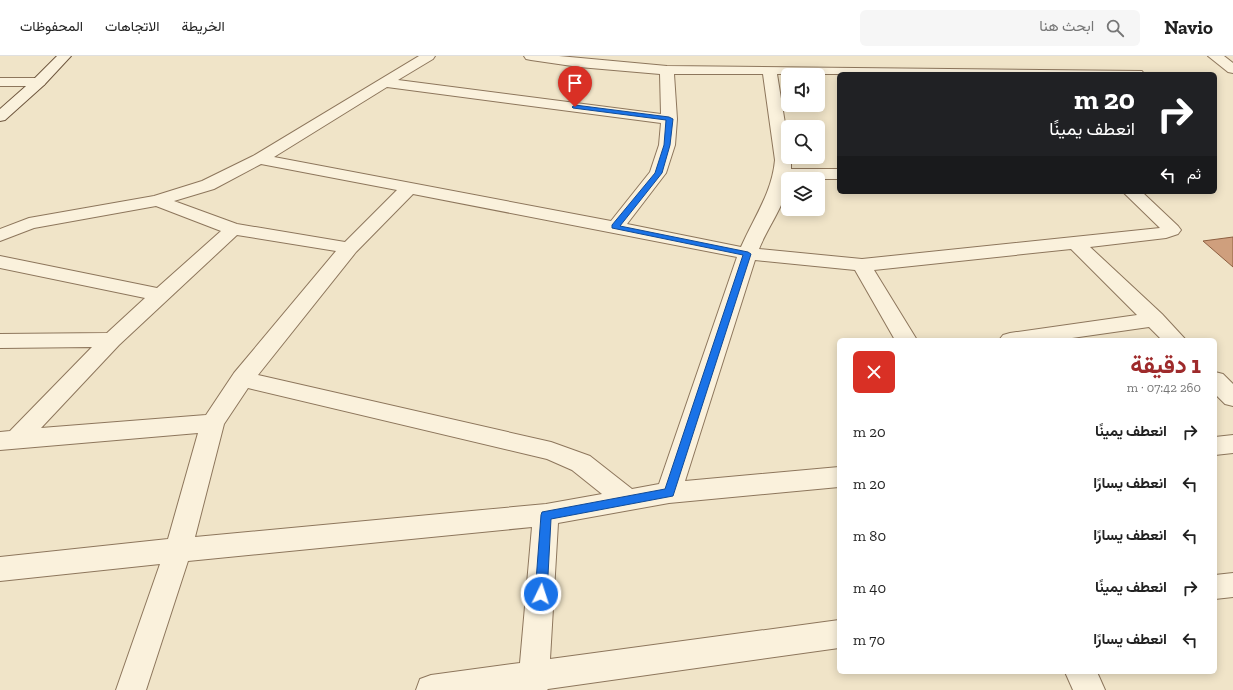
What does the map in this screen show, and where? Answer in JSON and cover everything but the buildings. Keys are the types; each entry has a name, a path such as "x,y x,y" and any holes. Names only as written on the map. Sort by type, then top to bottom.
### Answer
{"street":[{"path":"0,117 39,82 64,56"},
{"path":"0,236 30,223 156,201 208,185 259,159 428,56"},
{"path":"531,56 603,61 667,70 953,72"},
{"path":"696,56 700,70"},
{"path":"1215,56 1229,73"},
{"path":"615,227 658,173 667,145 669,119 667,70"},
{"path":"769,70 783,160 783,172"},
{"path":"0,82 39,82"},
{"path":"386,83 669,119"},
{"path":"259,159 748,254 862,265 1166,233 1172,230 1134,194"},
{"path":"825,174 837,174"},
{"path":"669,493 748,254 781,180"},
{"path":"130,690 178,550 213,423 242,379 349,248 409,188"},
{"path":"156,201 233,229 349,248"},
{"path":"8,440 159,295 233,229"},
{"path":"1075,242 1173,338"},
{"path":"0,262 159,295"},
{"path":"862,265 905,338"},
{"path":"1024,338 1155,320"},
{"path":"0,341 112,340"},
{"path":"242,379 551,450 581,463 627,500"},
{"path":"1217,382 1233,398"},
{"path":"8,440 213,423"},
{"path":"1217,446 1233,444"},
{"path":"0,569 178,550 546,515 669,493 837,477"},
{"path":"533,683 546,515"},
{"path":"1217,587 1233,585"},
{"path":"431,690 533,683 837,634"},
{"path":"1081,674 1090,690"}],"route":[{"path":"541,594 546,515 669,493 748,254 615,227 658,173 667,145 669,119 575,107"}]}
